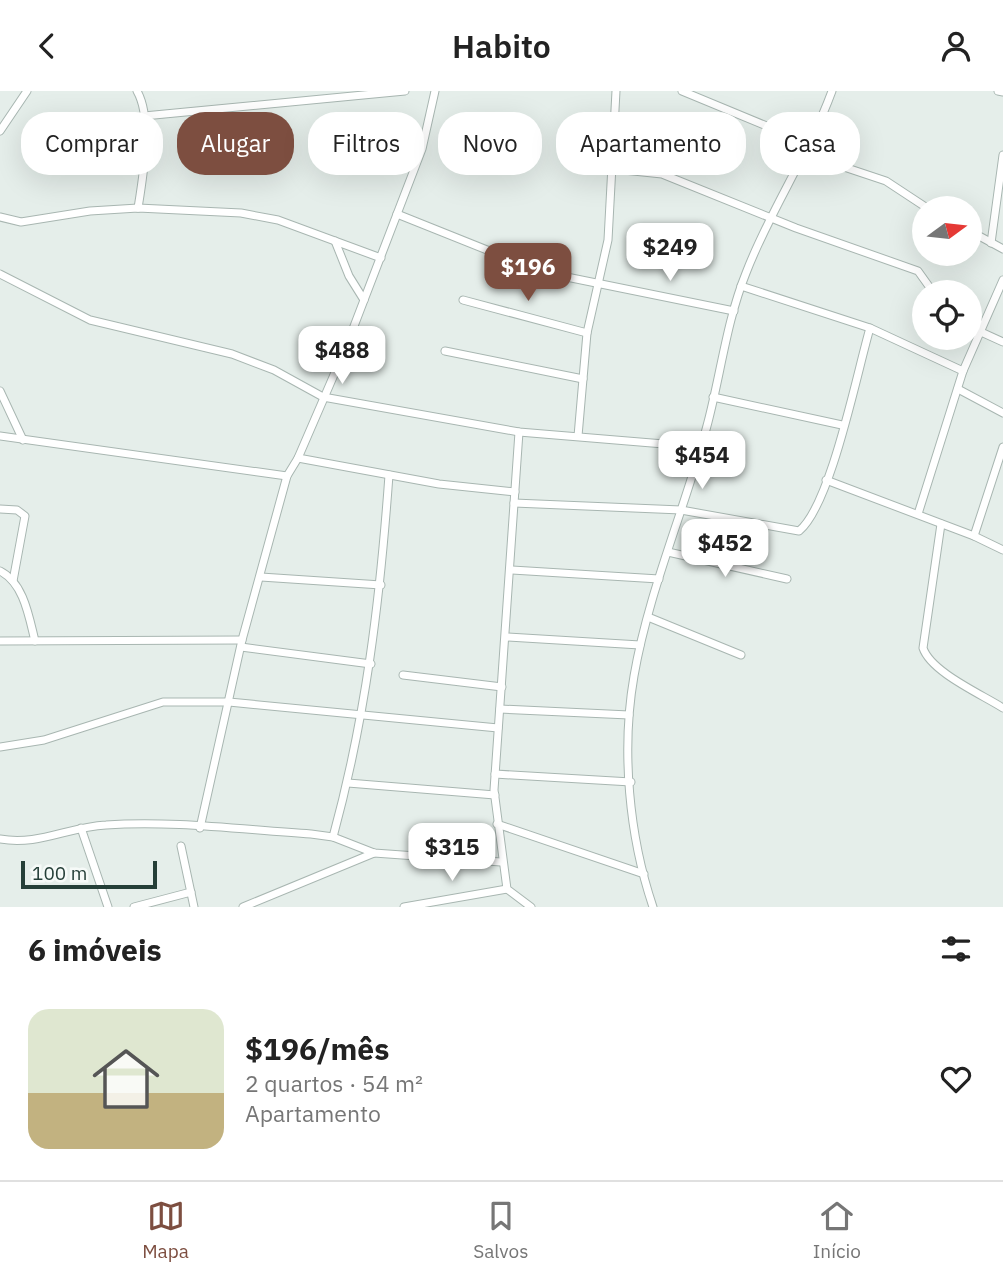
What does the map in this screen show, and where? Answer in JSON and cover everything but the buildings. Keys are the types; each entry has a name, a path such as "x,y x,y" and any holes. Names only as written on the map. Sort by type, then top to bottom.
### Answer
{"street":[{"path":"0,131 27,91"},
{"path":"137,91 143,112"},
{"path":"163,114 405,91"},
{"path":"200,828 242,643 287,476 298,458 381,258 422,149 435,91"},
{"path":"615,112 616,91"},
{"path":"682,91 760,123"},
{"path":"823,112 832,91"},
{"path":"991,243 1003,155"},
{"path":"860,172 886,181 912,199"},
{"path":"138,208 142,175"},
{"path":"578,436 587,333 608,240 613,175"},
{"path":"664,175 768,218 918,271 924,280"},
{"path":"653,907 644,874 631,782 629,715 640,645 700,447 741,286 768,218 792,175"},
{"path":"0,217 21,222 90,211 138,208 251,214 381,258"},
{"path":"397,214 542,272 734,311"},
{"path":"982,238 1003,249"},
{"path":"335,241 349,276 364,300"},
{"path":"0,274 90,320 242,358 274,370 323,397 519,432 700,447"},
{"path":"982,323 1003,280"},
{"path":"741,286 870,328 963,371"},
{"path":"463,300 587,333"},
{"path":"514,503 681,510 799,531 808,524 826,480 870,328"},
{"path":"982,333 1003,342"},
{"path":"918,514 971,350"},
{"path":"445,351 583,379"},
{"path":"958,389 1003,413"},
{"path":"0,391 23,440"},
{"path":"713,397 842,425"},
{"path":"519,432 512,570 495,795 501,862 507,890 531,907"},
{"path":"0,436 287,476"},
{"path":"974,536 1003,447"},
{"path":"298,458 388,475 515,492"},
{"path":"333,837 348,783 371,664 382,585 388,475"},
{"path":"826,480 974,536 1003,550"},
{"path":"0,509 17,510 25,516 13,581"},
{"path":"941,524 923,648 927,659 937,667 1003,708"},
{"path":"668,552 787,579"},
{"path":"512,570 659,579"},
{"path":"0,571 13,581 26,606 35,641"},
{"path":"261,577 382,585"},
{"path":"648,617 741,655"},
{"path":"507,637 640,645"},
{"path":"0,641 242,643 371,664"},
{"path":"403,675 502,687"},
{"path":"0,747 44,740 163,702 229,702 498,728"},
{"path":"500,709 629,715"},
{"path":"495,774 631,782"},
{"path":"348,783 495,795"},
{"path":"0,839 36,842 81,828 121,824 333,837 374,853 501,862"},
{"path":"497,824 644,874"},
{"path":"81,828 108,907"},
{"path":"181,846 194,907"},
{"path":"248,906 374,853"},
{"path":"404,907 507,890"},
{"path":"134,907 191,892"}]}
